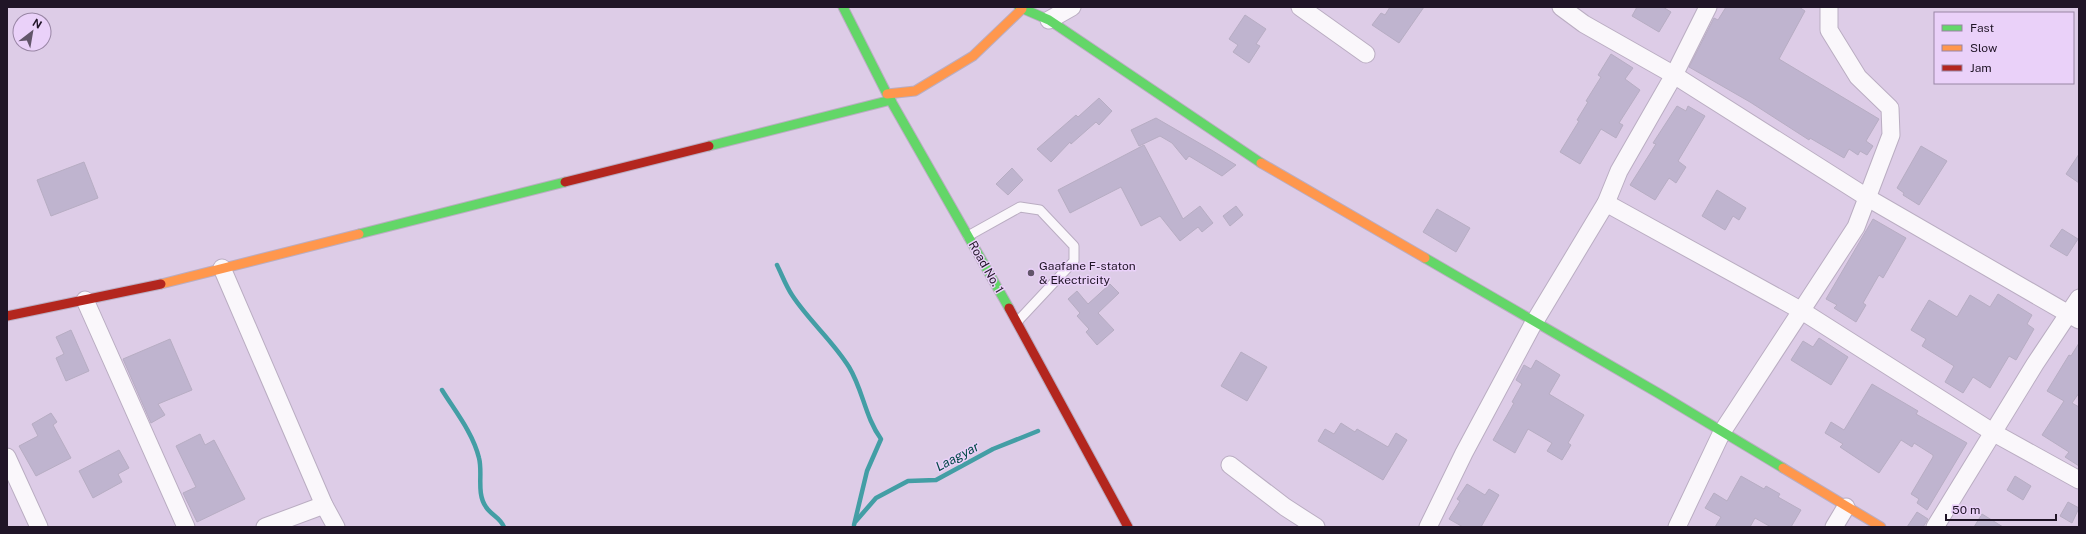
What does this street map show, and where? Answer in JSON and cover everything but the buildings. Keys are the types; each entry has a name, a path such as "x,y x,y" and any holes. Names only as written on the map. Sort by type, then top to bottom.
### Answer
{"main road":[{"name":"Road No. 1","path":"843,7 889,97 1017,322 1128,527"},
{"path":"7,316 156,286 889,97 915,92 973,56 1021,8 1050,20 1257,161 1535,321 1722,432 1846,508 1881,527"}],"street":[{"path":"1050,20 1072,7"},
{"path":"1300,7 1366,54"},
{"path":"1561,7 1584,24 1674,75 1868,198 2074,317"},
{"path":"1428,527 1464,453 1535,321 1606,202 1619,171 1674,75 1708,7"},
{"path":"1677,527 1722,432 1856,227 1891,135 1890,108 1858,77 1829,30 1829,7"},
{"path":"1606,202 1802,311 1994,433 2079,480"},
{"path":"222,268 324,505 336,527"},
{"path":"1934,527 1994,433 2035,364 2074,317 2079,298"},
{"path":"85,300 186,527"},
{"path":"7,457 39,527"},
{"path":"1230,465 1285,507 1316,527"},
{"path":"265,527 324,505"},
{"path":"1834,527 1846,508"}],"lane":[{"path":"968,236 1020,207 1040,210 1074,246 1074,261 1017,322"}],"waterway":[{"path":"777,265 792,295 806,314 836,348 849,367 858,385 871,422 881,439 867,471 854,525"},
{"path":"442,390 473,440 480,464 480,489 483,501 488,510 504,527"},
{"name":"Laagyar","path":"856,521 876,498 908,481 936,480 993,449 1038,431"}],"traffic: fast":[{"path":"843,7 887,94 1009,308"},
{"path":"1019,7 1049,20 1261,163"},
{"path":"709,146 891,100"},
{"path":"359,234 565,182"},
{"path":"1425,258 1658,393 1783,468"}],"traffic: slow":[{"path":"887,94 915,91 973,56 1022,9"},
{"path":"1261,163 1425,258"},
{"path":"161,284 359,234"},
{"path":"1783,468 1881,527"}],"traffic: jam":[{"path":"565,182 709,146"},
{"path":"7,316 161,284"},
{"path":"1009,308 1128,527"}],"place":[{"name":"Gaafane F-staton & Ekectricity","path":"1031,273"}]}
